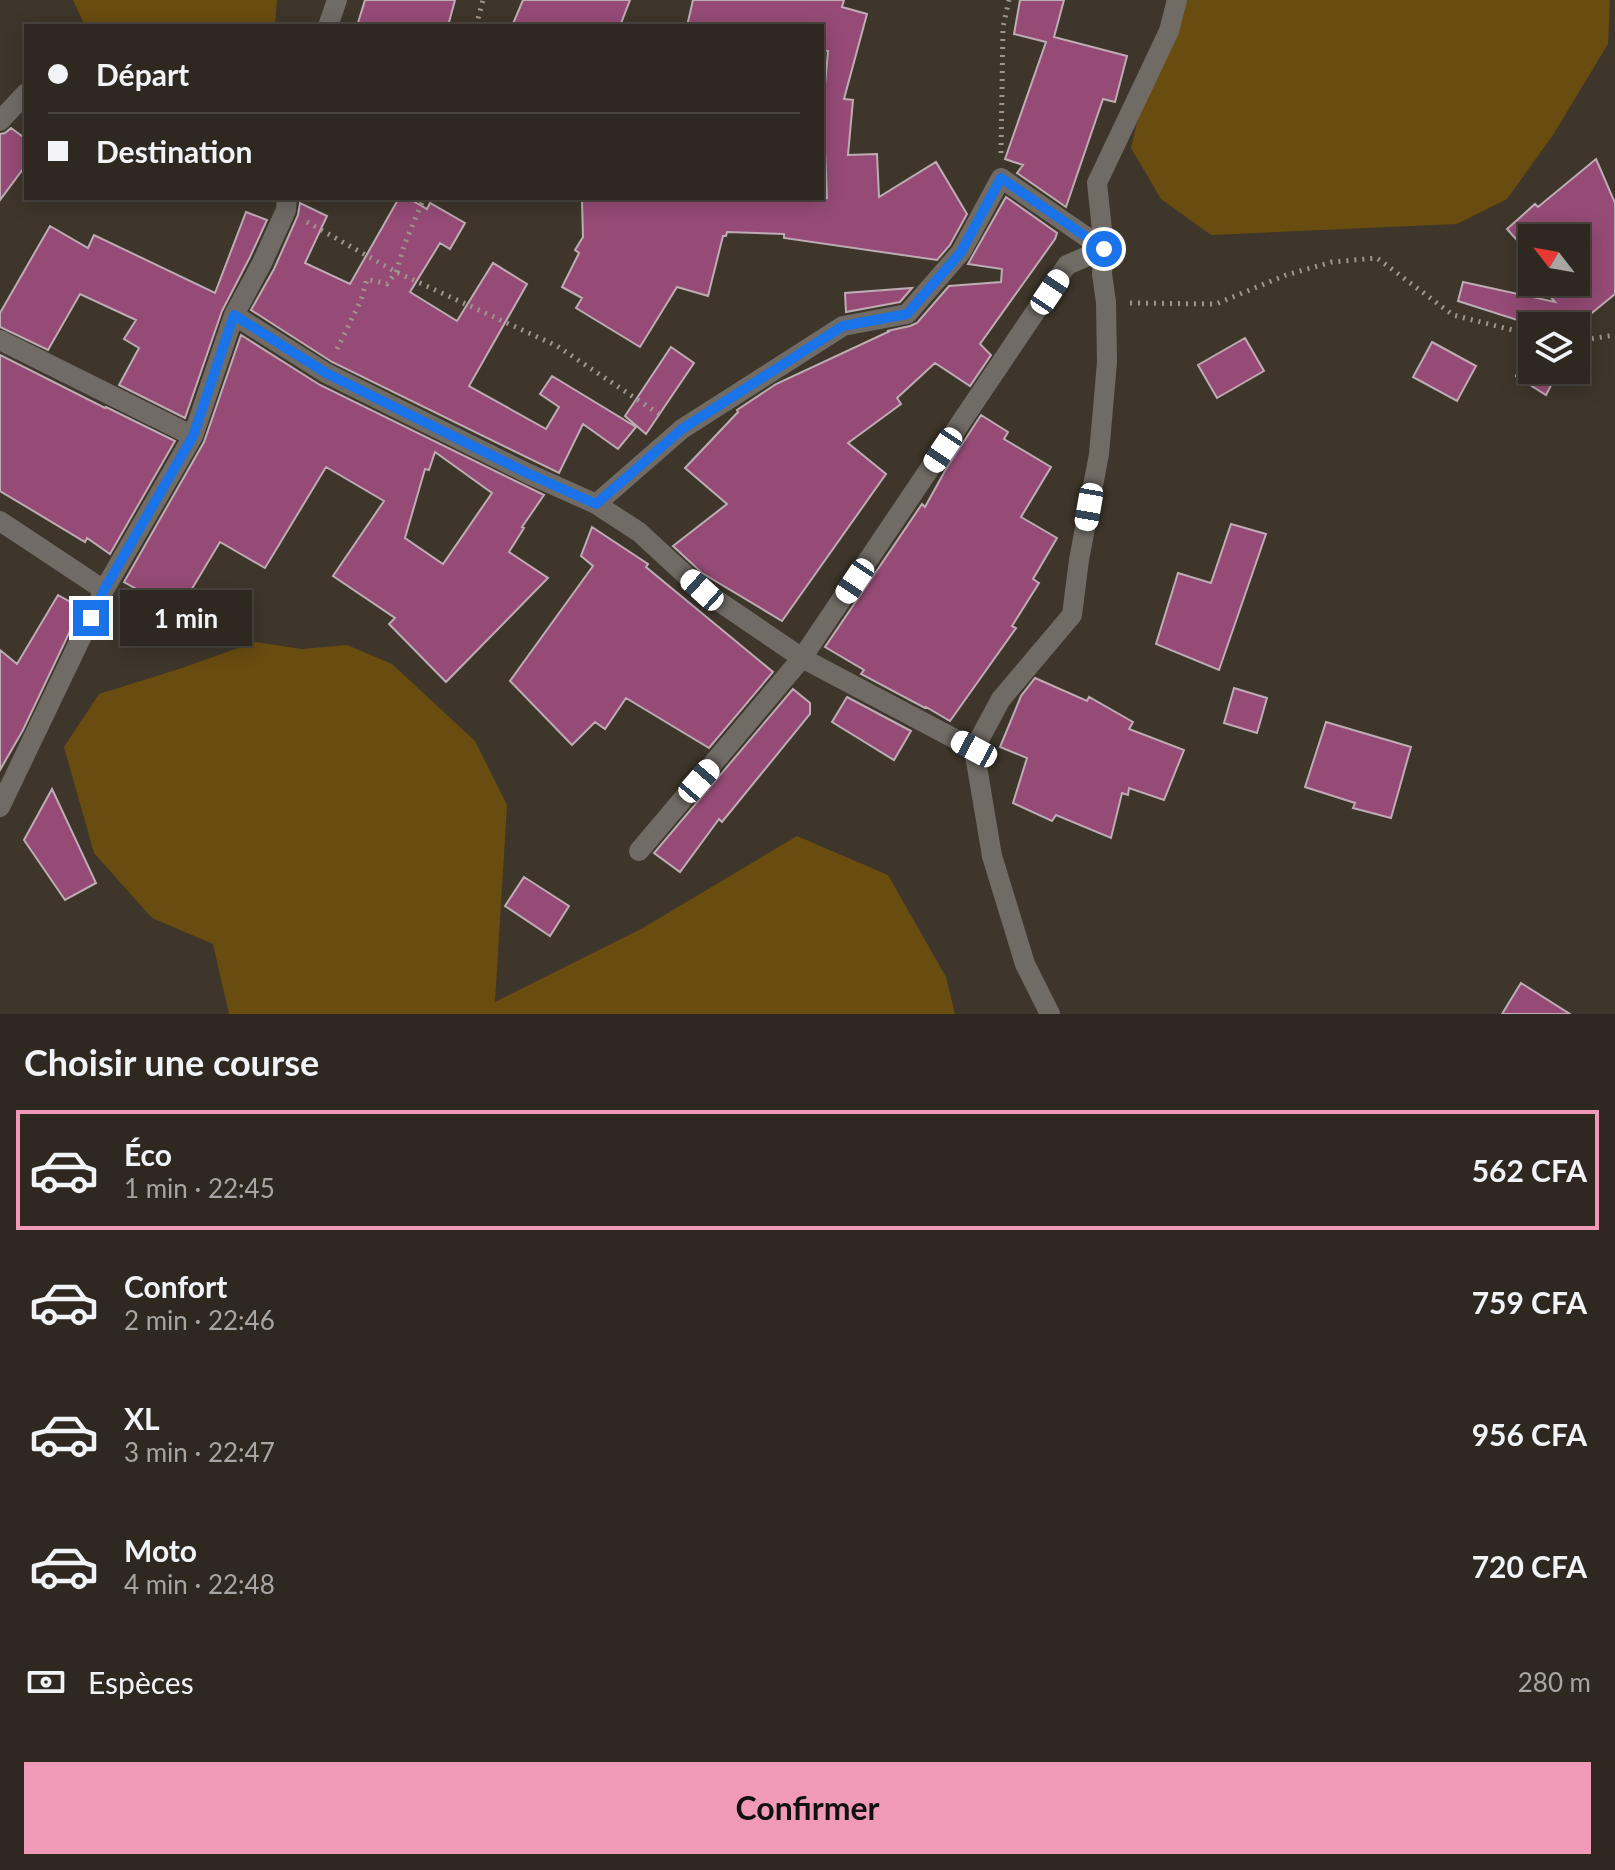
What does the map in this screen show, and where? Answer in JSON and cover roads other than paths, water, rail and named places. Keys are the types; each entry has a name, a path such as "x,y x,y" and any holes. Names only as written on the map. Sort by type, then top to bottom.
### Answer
{"street":[{"path":"329,24 337,0"},
{"path":"1050,1014 1025,964 992,856 974,749 1001,699 1072,615 1099,454 1107,362 1106,302 1102,274 1104,249 1097,183 1169,31 1177,0"},
{"path":"0,121 24,95"},
{"path":"596,504 682,429 843,326 907,314 961,252 1001,178 1104,249"},
{"path":"0,807 5,784 104,590 193,436 234,315 262,263 286,204"},
{"path":"639,851 802,658 1067,265 1104,249"},
{"path":"234,315 326,373 596,504 639,532 702,590 802,658 974,749"},
{"path":"0,340 193,436"},
{"path":"0,521 104,590"}]}
